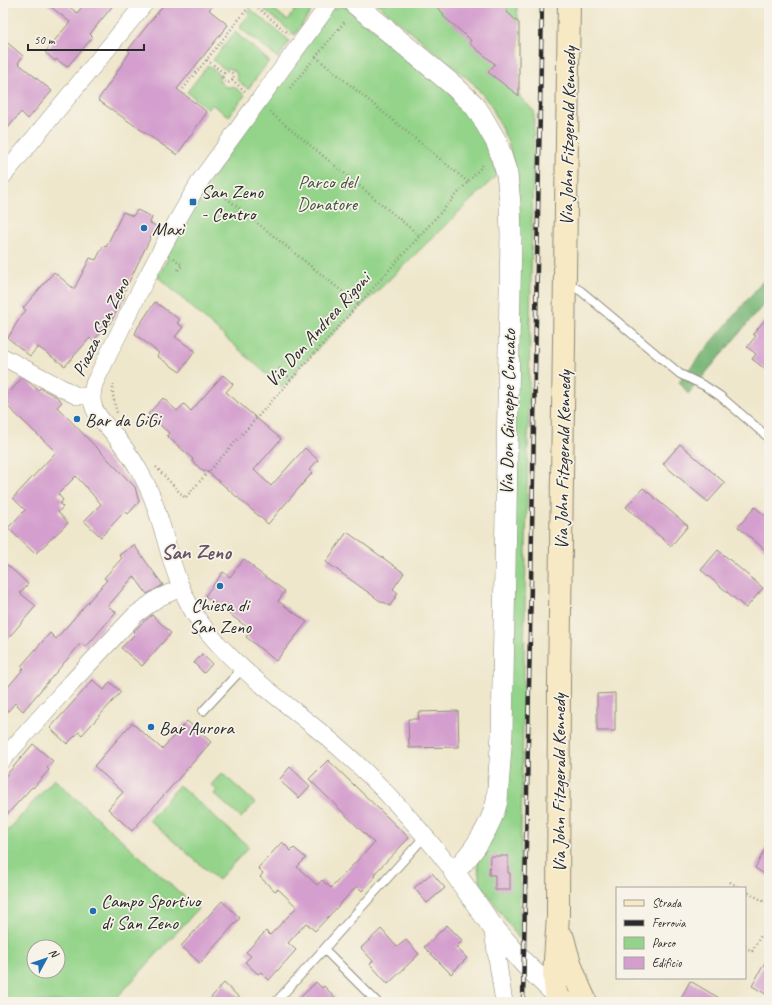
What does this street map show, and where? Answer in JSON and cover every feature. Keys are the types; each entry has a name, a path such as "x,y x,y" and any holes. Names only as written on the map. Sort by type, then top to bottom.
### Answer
{"main road":[{"name":"Via John Fitzgerald Kennedy","path":"560,998 554,974 558,916 559,671 569,3"},
{"name":"Via John Fitzgerald Kennedy","path":"558,916 568,960 582,993"},
{"path":"560,998 566,997 572,993 582,993"}],"street":[{"path":"3,176 145,3"},
{"name":"Piazza San Zeno","path":"330,3 202,178 184,208 137,297 94,384 92,396 96,411 128,451 146,481 181,588 194,613 203,626 219,646 243,668 362,769 425,836"},
{"name":"Via Don Giuseppe Concato","path":"354,3 454,86 474,105 497,143 507,174 509,189 511,236 502,734 497,801 486,829 469,854 454,872"},
{"path":"3,357 77,396 92,396"},
{"path":"3,759 135,615 158,598 181,588"},
{"path":"425,836 454,872 492,926 524,963 560,998"},
{"path":"492,926 499,962 504,1002"}],"lane":[{"path":"564,282 581,291 680,374 705,386 715,393 769,438"},
{"path":"203,711 243,668"},
{"path":"276,1002 425,836"},
{"path":"324,949 376,1002"}],"path":[{"path":"183,89 252,3 468,182"},
{"path":"207,60 224,73"},
{"path":"224,73 228,71 231,72 234,77 232,80"},
{"path":"224,73 223,78 225,81 229,82 232,80"},
{"path":"232,80 249,94"},
{"path":"270,112 420,236"},
{"name":"Via Don Andrea Rigoni","path":"155,466 185,498 487,161"},
{"path":"202,178 359,305"},
{"path":"178,270 182,264"},
{"path":"279,368 291,379"},
{"path":"113,380 113,396 119,417"},
{"path":"730,882 738,887"},
{"path":"746,892 769,904"},
{"path":"746,948 752,951 769,922"}],"green space":[{"path":"256,3 266,3 287,20 301,3 313,3 310,13 295,35"},
{"path":"376,3 516,3 519,23 519,96 534,111 519,939 480,883 477,859 490,840 517,179 508,142 491,105 473,83"},
{"name":"Parco del Donatore","path":"344,6 453,93 476,120 498,174 296,370 297,372 282,388 156,275 161,272 168,258 165,255 184,218 330,9"},
{"path":"250,9 290,41 278,58 239,27 250,14 247,12"},
{"path":"235,32 269,61 248,89 237,80 235,71 229,68 224,69 213,60"},
{"path":"208,65 219,74 219,79 222,85 226,87 233,86 245,95 229,116 211,104 208,109 187,92"},
{"path":"769,274 769,298 688,394 679,381"},
{"path":"222,773 255,803 241,818 214,794 217,790 211,785"},
{"name":"Campo Sportivo di San Zeno","path":"54,779 198,909 113,1002 3,1002 3,836"},
{"path":"179,785 249,847 218,880 149,820"}],"building":[{"path":"46,3 65,3 77,13 85,3 115,3 90,34 93,37 67,67 56,59 55,61 45,52 70,22"},
{"path":"165,3 215,3 209,10 228,25 177,89 207,112 177,155 98,100 130,52 128,50"},
{"path":"432,3 501,3 508,9 506,11 519,23 519,96 488,72 495,64 469,43 471,40 443,16 444,14"},
{"path":"3,39 23,56 18,63 52,91 28,119 21,112 3,134"},
{"path":"137,210 152,217 150,223 156,226 124,292 124,298 110,323 93,341 90,338 65,366 38,347 30,356 8,338 26,310 23,308 54,272 74,289 90,258 96,260 103,246 106,247 123,212 133,216"},
{"path":"155,302 180,320 177,323 183,327 175,337 195,351 180,372 157,356 159,353 135,334"},
{"path":"769,315 769,372 752,359 756,354 747,347 756,336 753,334"},
{"path":"223,375 233,384 226,392 281,439 254,470 271,486 305,448 318,460 309,470 312,473 268,524 206,470 204,472 192,461 193,459 167,436 169,433 148,414 163,398 177,411 184,404 191,411"},
{"path":"22,378 38,390 40,388 57,397 62,402 57,407 135,487 139,502 128,514 125,511 101,537 84,521 101,504 76,476 58,494 63,500 60,504 63,507 58,512 68,523 35,554 8,528 25,510 13,498 56,452 3,402 3,400"},
{"path":"680,444 725,483 708,502 663,464"},
{"path":"643,488 688,526 671,546 626,507"},
{"path":"755,507 769,519 769,553 738,527"},
{"path":"347,532 404,573 393,589 398,593 390,606 384,602 383,603 326,562"},
{"path":"134,545 163,585 147,594 134,576 108,606 116,612 86,647 81,643 23,711 15,703 3,717 3,693 24,668 21,666 50,633 56,639 107,580 104,578 122,558 119,555"},
{"path":"718,550 763,588 746,608 701,570"},
{"path":"244,559 254,567 253,568 285,591 278,601 307,622 276,661 246,637 251,630 205,596 223,572 230,577"},
{"path":"3,561 28,584 20,593 36,606 3,644"},
{"path":"152,615 171,633 142,666 121,648 135,634 133,632"},
{"path":"202,654 212,664 204,673 194,663"},
{"path":"93,680 104,690 110,682 121,692 82,735 79,732 67,744 50,728"},
{"path":"615,693 615,731 597,731 597,694"},
{"path":"458,711 459,747 409,748 408,719 419,719 418,712"},
{"path":"187,721 211,742 132,831 108,809 123,792 94,766 132,723 162,749"},
{"path":"33,744 53,761 47,768 49,770 3,819 3,779"},
{"path":"328,760 409,838 374,874 376,876 362,891 357,886 315,931 306,923 288,943 296,950 269,980 261,972 258,974 245,962 251,956 246,952 266,931 270,935 297,907 278,889 275,891 260,877 263,873 258,868 282,842 291,851 294,848 306,858 297,867 317,885 322,880 331,888 374,843 309,779"},
{"path":"290,767 310,786 299,798 279,780"},
{"path":"769,842 769,877 755,868"},
{"path":"490,856 508,856 510,890 495,890 495,875 489,875"},
{"path":"432,873 445,888 427,903 414,888"},
{"path":"222,901 240,918 200,963 181,946"},
{"path":"447,925 463,941 456,947 467,958 451,974 424,947"},
{"path":"381,929 397,947 406,940 419,954 388,984 370,964 373,961 361,948"},
{"path":"769,955 769,996 752,986"},
{"path":"690,981 726,1002 679,1002"},
{"path":"316,982 322,988 324,986 339,1002 296,1002"},
{"path":"224,983 244,1002 207,1002"}],"railway":[{"path":"523,1002 542,3"}],"place":[{"name":"San Zeno - Centro","path":"193,202"},
{"name":"Maxì","path":"144,228"},
{"name":"Bar da GiGi","path":"77,419"},
{"name":"Chiesa di San Zeno","path":"220,586"},
{"name":"Bar Aurora","path":"151,727"},
{"name":"Campo Sportivo di San Zeno","path":"93,911"}],"district":[{"name":"San Zeno","path":"196,552"}]}
